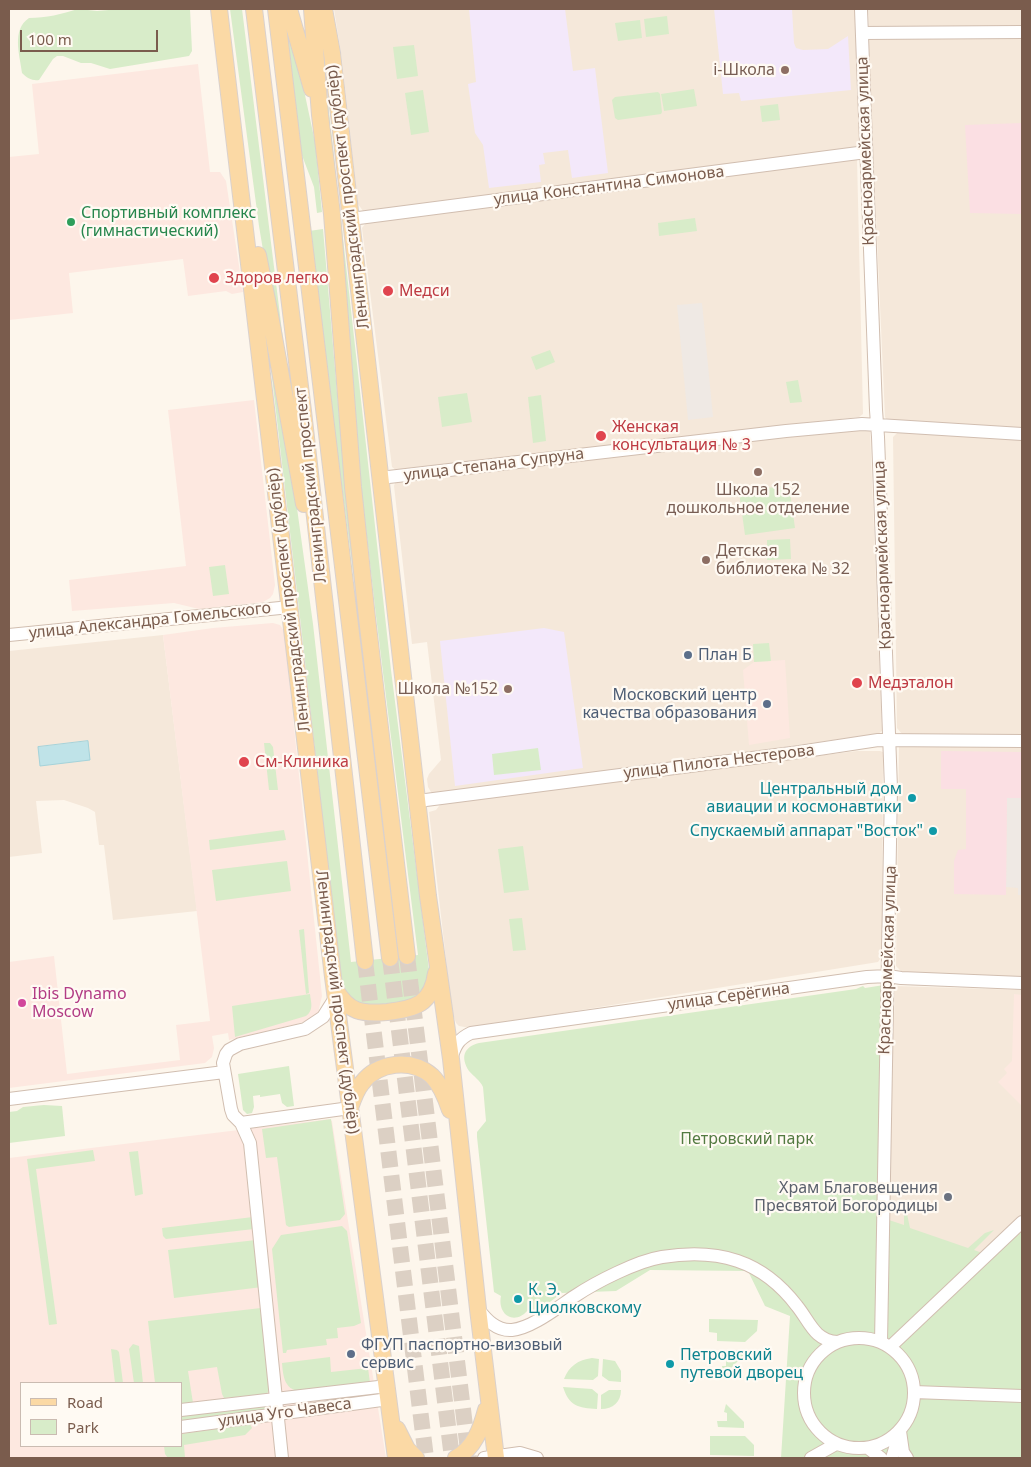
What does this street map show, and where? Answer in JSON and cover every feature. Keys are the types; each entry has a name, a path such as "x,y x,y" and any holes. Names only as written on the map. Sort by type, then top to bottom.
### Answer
{"main road":[{"name":"Ленинградский проспект (дублёр)","path":"219,9 239,163 255,318 333,977 396,1458"},
{"name":"Ленинградский проспект","path":"254,9 304,411 365,961"},
{"name":"Ленинградский проспект","path":"276,9 390,958"},
{"path":"288,9 320,115"},
{"name":"Ленинградский проспект (дублёр)","path":"312,9 320,115 332,214 353,487 407,956"},
{"name":"Ленинградский проспект (дублёр)","path":"324,9 332,54 418,800 451,1059 488,1400 492,1458"},
{"path":"239,163 270,315 286,413 326,621"},
{"path":"333,977 335,990 340,998 352,1009 369,1014 408,1010 428,997 433,990 438,964"},
{"path":"350,1108 360,1084 374,1071 394,1065 406,1064 432,1077 440,1086 450,1108 458,1136"},
{"path":"389,1399 407,1449 416,1458"},
{"path":"456,1458 462,1455 474,1441 481,1428 488,1400"}],"street":[{"name":"Красноармейская улица","path":"861,9 891,740 886,1345"},
{"path":"862,32 1022,32"},
{"name":"улица Константина Симонова","path":"351,219 866,152"},
{"name":"улица Степана Супруна","path":"380,478 786,431 862,424 1022,434"},
{"name":"улица Александра Гомельского","path":"9,635 290,606"},
{"name":"улица Пилота Нестерова","path":"418,800 799,752 878,740 1022,740"},
{"name":"улица Серёгина","path":"451,1059 455,1045 462,1037 471,1033 868,977 888,976 1022,983"},
{"path":"282,1458 250,1143 242,1123 233,1115 223,1063 229,1050 240,1044 296,1031 313,1025 323,1017 336,998"},
{"path":"9,1099 224,1072"},
{"path":"242,1123 350,1108"},
{"path":"886,1345 1022,1222"},
{"path":"478,1309 488,1322 499,1328 511,1330 532,1323 592,1286 651,1260 672,1256 708,1255 738,1260 750,1264 762,1272 796,1304 818,1336 826,1341 837,1342"},
{"path":"881,1458 836,1444 820,1433 811,1421 805,1407 803,1392 806,1376 813,1362 823,1351 837,1342 860,1338 886,1345 901,1357 909,1369 914,1392 910,1414 900,1431 892,1458"},
{"path":"914,1392 1022,1396"},
{"name":"улица Уго Чавеса","path":"182,1410 276,1399 389,1399"},
{"name":"улица Уго Чавеса","path":"182,1427 389,1399"},
{"path":"866,1452 891,1439 900,1431"},
{"path":"900,1431 903,1452 907,1458"},
{"path":"811,1458 836,1444"},
{"path":"492,1458 520,1453 537,1458"}],"shaded area":[{"path":"334,9 856,9 861,147 363,211 358,204 342,60"},
{"path":"469,9 565,9 573,71 595,68 608,173 572,178 568,150 543,153 545,164 539,165 541,182 489,188 483,145 475,133 468,84 476,82"},
{"name":"i-Школа","path":"714,9 792,9 794,43 796,48 803,50 828,49 848,36 851,90 741,101 739,93 723,94"},
{"path":"868,9 1022,9 1022,26 869,26"},
{"path":"868,36 1022,36 1022,429 888,421 885,417"},
{"path":"198,64 210,172 220,172 226,181 243,292 232,294 226,291 188,296 183,259 69,273 73,313 9,320 9,157 39,154 32,84"},
{"path":"1022,123 1022,214 970,213 965,125"},
{"path":"857,158 863,414 859,417 396,470 392,467 362,228 366,223"},
{"path":"702,303 713,417 688,420 677,305"},
{"path":"254,400 275,585 270,598 263,602 199,609 174,603 72,611 69,580 186,566 168,410"},
{"path":"865,428 870,430 882,731 878,734 437,794 431,792 427,779 441,760 427,642 412,644 395,483 398,481"},
{"path":"899,431 1022,438 1022,735 902,734 897,728 893,437"},
{"path":"273,623 280,625 284,631 322,996 318,1013 306,1021 229,1040 228,1033 212,1036 214,1048 212,1057 205,1063 9,1088 9,962 54,956 67,1074 180,1060 176,1025 210,1021 163,635 213,628"},
{"name":"Школа №152","path":"544,628 564,632 583,768 455,786 440,641"},
{"path":"163,635 197,911 113,920 104,845 99,845 95,812 64,800 36,801 42,853 9,857 9,651"},
{"name":"Московский центр качества образования","path":"785,660 790,738 749,745 743,670 754,662"},
{"path":"899,746 1022,746 1022,978 903,973 896,966"},
{"path":"857,751 883,752 882,956 878,962 470,1028 459,1026 456,1023 452,1011 429,812 436,810 442,802"},
{"path":"941,751 1022,752 1022,798 1007,798 1006,895 954,894 954,861 958,850 966,849 966,789 941,789"},
{"path":"1007,798 1022,798 1022,895 1018,895 1018,888 1006,887"},
{"path":"895,986 1022,990 1022,1218 983,1257 888,1221"},
{"path":"1014,994 1022,995 1022,1106 998,1082 1007,1073 1004,1069 1012,1061"},
{"path":"329,1119 332,1121 386,1458 9,1458 9,1158"}],"green space":[{"path":"78,9 97,11 120,9 190,9 192,51 189,56 110,69 57,56 39,80 32,80 22,73 18,36 23,23 29,18 54,15"},
{"path":"230,9 242,9 292,412 290,412 259,226"},
{"path":"667,16 669,34 646,37 644,19"},
{"path":"283,20 287,20 315,142 322,212 317,213 314,187 300,150"},
{"path":"640,20 642,38 618,41 615,23"},
{"path":"414,45 418,76 397,79 393,47"},
{"path":"323,58 391,670 429,970 427,988 412,1002 362,1007 345,995 341,982 265,318 293,479 313,624 351,962 418,955 352,406"},
{"path":"694,89 697,106 664,111 661,94"},
{"path":"423,90 429,132 411,135 405,93"},
{"path":"658,92 660,94 661,114 618,120 615,118 612,100 615,97"},
{"path":"778,104 780,120 762,122 760,106"},
{"path":"695,218 697,231 659,236 658,223"},
{"path":"323,229 345,486 359,619 309,231"},
{"path":"550,350 555,362 536,370 531,357"},
{"path":"798,380 802,402 790,403 786,382"},
{"path":"467,393 472,422 442,427 438,397"},
{"path":"541,395 546,441 533,443 528,397"},
{"path":"789,485 795,528 745,535 739,492"},
{"path":"790,539 791,559 767,560 767,540"},
{"path":"225,565 229,594 213,596 209,567"},
{"path":"769,643 771,661 754,662 753,644"},
{"path":"264,743 270,743 273,747 278,790 269,790"},
{"path":"538,748 541,770 494,775 492,754"},
{"path":"284,830 286,840 210,850 209,840"},
{"path":"523,846 529,890 504,893 498,849"},
{"path":"287,861 291,891 216,901 212,870"},
{"path":"522,918 526,950 513,951 509,919"},
{"path":"304,929 309,993 306,994 299,930"},
{"name":"Петровский парк","path":"884,985 877,1216 904,1225 904,1214 907,1214 910,1228 968,1248 985,1233 994,1230 974,1250 993,1257 1022,1230 1022,1458 781,1458 790,1316 765,1306 748,1271 650,1270 616,1291 562,1293 535,1313 528,1310 523,1315 513,1318 504,1313 500,1303 501,1296 494,1292 477,1137 477,1132 486,1121 483,1087 466,1066 464,1057 470,1047 479,1043 856,989 863,986 865,988"},
{"path":"310,994 311,1009 306,1016 235,1037 232,1006"},
{"path":"289,1066 294,1106 287,1107 282,1103 280,1094 260,1097 260,1095 253,1096 254,1107 252,1113 247,1114 243,1110 238,1074"},
{"path":"62,1106 65,1136 9,1143 9,1112 17,1111 23,1107"},
{"path":"331,1119 345,1214 340,1220 289,1227 286,1225 277,1157 266,1158 262,1129"},
{"path":"93,1150 95,1161 36,1169 57,1324 49,1325 27,1159"},
{"path":"138,1151 143,1194 135,1196 129,1152"},
{"path":"253,1217 254,1229 166,1239 163,1236 162,1228"},
{"path":"342,1226 347,1231 361,1323 354,1326 337,1328 338,1338 326,1339 327,1345 287,1350 286,1353 283,1353 272,1249 281,1235"},
{"path":"256,1240 262,1287 174,1298 168,1250"},
{"path":"261,1308 269,1391 266,1394 224,1398 217,1367 188,1371 193,1403 182,1404 182,1382 155,1382 148,1321"},
{"path":"709,1319 758,1320 757,1331 745,1342 717,1341 717,1333 709,1332"},
{"path":"133,1344 139,1346 143,1382 134,1382 129,1349"},
{"path":"111,1349 119,1352 123,1382 115,1382"},
{"path":"718,1350 744,1350 744,1355 723,1376 722,1366 726,1366 726,1358 718,1357"},
{"path":"330,1357 331,1372 368,1368 370,1383 300,1391 291,1388 285,1381 282,1363"},
{"path":"592,1358 599,1359 598,1376 593,1380 564,1379 575,1364"},
{"path":"603,1359 615,1361 621,1371 621,1382 609,1381 602,1376"},
{"path":"563,1387 592,1389 598,1394 597,1409 575,1405 568,1398"},
{"path":"609,1390 621,1390 620,1398 613,1406 601,1409 601,1395"},
{"path":"275,1404 275,1410 182,1422 182,1416"},
{"path":"726,1404 744,1422 744,1428 718,1427 717,1421 727,1421 727,1413 724,1412"},
{"path":"250,1424 252,1428 245,1435 184,1445 185,1458 168,1458 165,1454 164,1447 182,1447 182,1434"},
{"path":"710,1436 745,1436 754,1445 754,1456 710,1455"}],"water":[{"path":"88,741 90,760 40,766 38,747"}],"tunnel":[{"path":"407,956 469,1458"},
{"path":"390,958 452,1458"},
{"path":"365,961 426,1458"}],"place":[{"name":"i-Школа","path":"785,70"},
{"name":"Спортивный комплекс (гимнастический)","path":"71,222"},
{"name":"Здоров легко","path":"214,278"},
{"name":"Медси","path":"388,291"},
{"name":"Женская консультация № 3","path":"601,436"},
{"name":"Школа 152 дошкольное отделение","path":"758,472"},
{"name":"Детская библиотека № 32","path":"706,560"},
{"name":"План Б","path":"688,655"},
{"name":"Медэталон","path":"857,683"},
{"name":"Школа №152","path":"508,689"},
{"name":"Московский центр качества образования","path":"767,704"},
{"name":"См-Клиника","path":"244,762"},
{"name":"Центральный дом авиации и космонавтики","path":"912,798"},
{"name":"Спускаемый аппарат \"Восток\"","path":"933,831"},
{"name":"Ibis Dynamo Moscow","path":"22,1003"},
{"name":"Храм Благовещения Пресвятой Богородицы","path":"948,1197"},
{"name":"К. Э. Циолковскому","path":"518,1299"},
{"name":"ФГУП паспортно-визовый сервис","path":"351,1354"},
{"name":"Петровский путевой дворец","path":"670,1364"}]}
